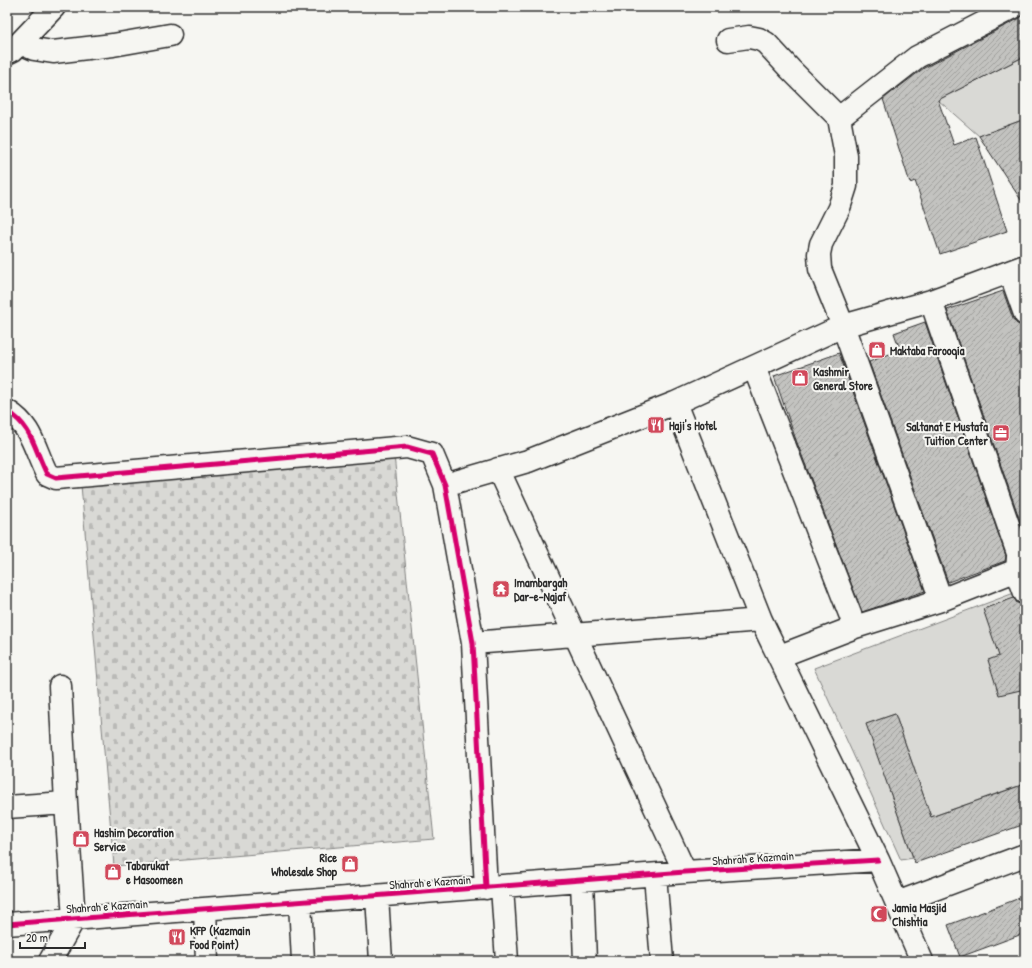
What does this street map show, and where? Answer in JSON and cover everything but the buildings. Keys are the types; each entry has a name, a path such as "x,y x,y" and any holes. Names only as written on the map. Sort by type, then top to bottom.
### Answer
{"street":[{"path":"13,48 54,7"},
{"path":"839,118 917,58 1014,7"},
{"path":"13,48 53,52 113,45 170,35"},
{"path":"728,40 748,37 759,39 766,43 839,118 846,156 846,186 839,208 821,244 819,254 820,269 843,326 940,600"},
{"path":"445,485 528,461 674,403 754,368 843,326 931,301 1017,269 1025,314"},
{"path":"931,301 1021,565 1025,593"},
{"path":"754,368 855,627"},
{"path":"674,403 761,620 780,656 878,860 922,961"},
{"path":"7,411 19,419 32,436 47,474 56,478 407,447 432,454 445,485 473,643 494,888 507,961"},
{"path":"498,470 684,872"},
{"path":"780,656 855,627 940,600 1021,565"},
{"path":"473,643 761,620"},
{"path":"50,961 74,919 60,686"},
{"path":"7,807 66,803"},
{"path":"897,903 1025,855"},
{"name":"Shahrah e Kazmain","path":"7,924 494,888 684,872 878,860"},
{"path":"654,875 662,961"},
{"path":"582,881 585,961"},
{"path":"378,896 381,961"},
{"path":"300,902 303,961"},
{"path":"205,909 207,961"}],"green space":[{"path":"1025,56 1025,119 979,136 938,100"},
{"path":"394,455 434,839 114,866 81,485"},
{"path":"1014,593 1025,622 1025,792 1021,785 931,817 895,714 867,724 913,858 901,860 814,668"}],"cycle path":[{"path":"7,411 16,417 28,431 47,474 56,478 407,447 432,454 445,485 473,643 486,888"},
{"path":"7,924 685,872 878,860"}],"place":[{"name":"Maktaba Farooqia","path":"877,350"},
{"name":"Kashmir General Store","path":"800,378"},
{"name":"Haji's Hotel","path":"656,425"},
{"name":"Saltanat E Mustafa Tuition Center","path":"1001,433"},
{"name":"Imambargah Dar-e-Najaf","path":"501,589"},
{"name":"Hashim Decoration Service","path":"81,839"},
{"name":"Rice Wholesale Shop","path":"350,864"},
{"name":"Tabarukat e Masoomeen","path":"113,872"},
{"name":"Jamia Masjid Chishtia","path":"879,914"},
{"name":"KFP (Kazmain Food Point)","path":"177,937"}]}
